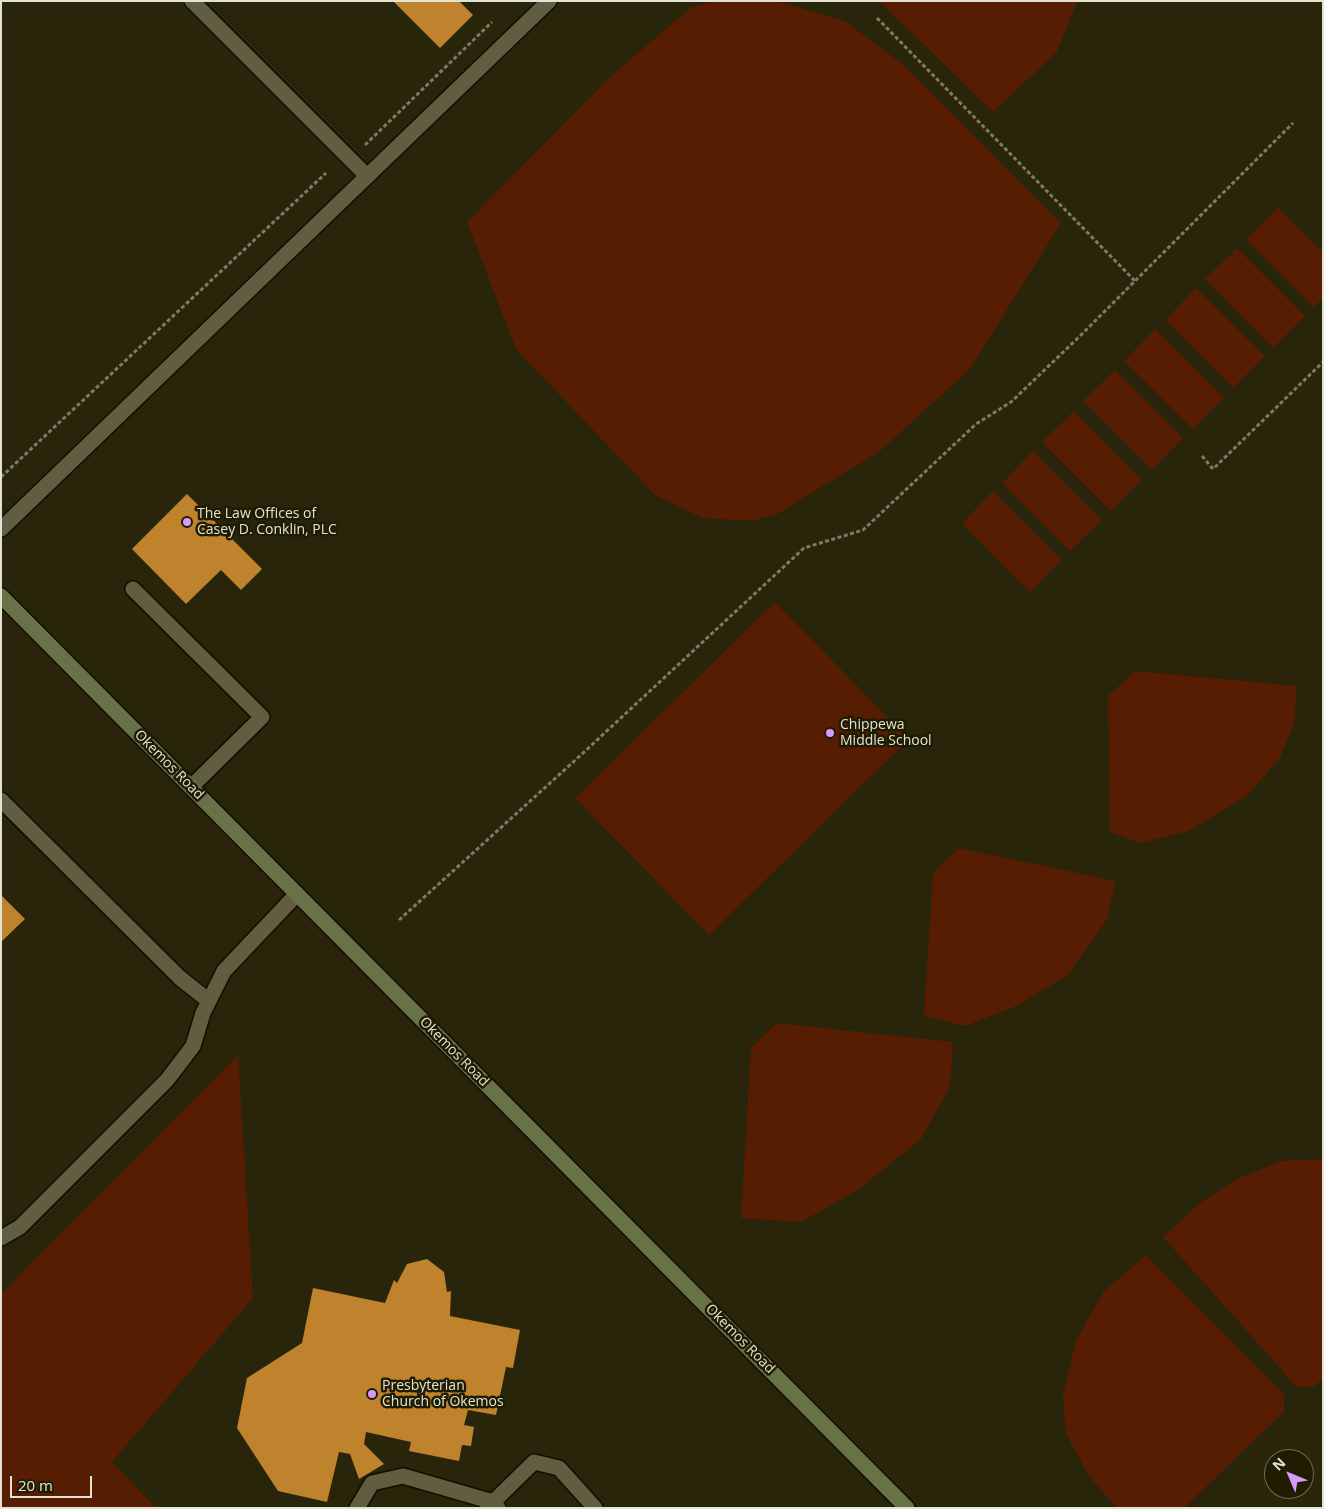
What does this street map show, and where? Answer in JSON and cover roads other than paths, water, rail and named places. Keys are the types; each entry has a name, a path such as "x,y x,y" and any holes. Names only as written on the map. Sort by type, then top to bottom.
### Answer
{"main road":[{"name":"Okemos Road","path":"1,596 907,1508"}],"lane":[{"path":"192,1 367,176"},
{"path":"1,529 367,176 539,4"},
{"path":"133,589 262,717 191,787"},
{"path":"1,800 173,971 209,1001"},
{"path":"1,1238 20,1227 168,1080 193,1046 203,1012 224,971 297,894"},
{"path":"357,1508 372,1482 403,1476 493,1506 534,1462 558,1468 595,1508"}],"place":[{"name":"The Law Offices of Casey D. Conklin, PLC","path":"187,522"},
{"name":"Chippewa Middle School","path":"830,733"},
{"name":"Presbyterian Church of Okemos","path":"372,1394"}]}
